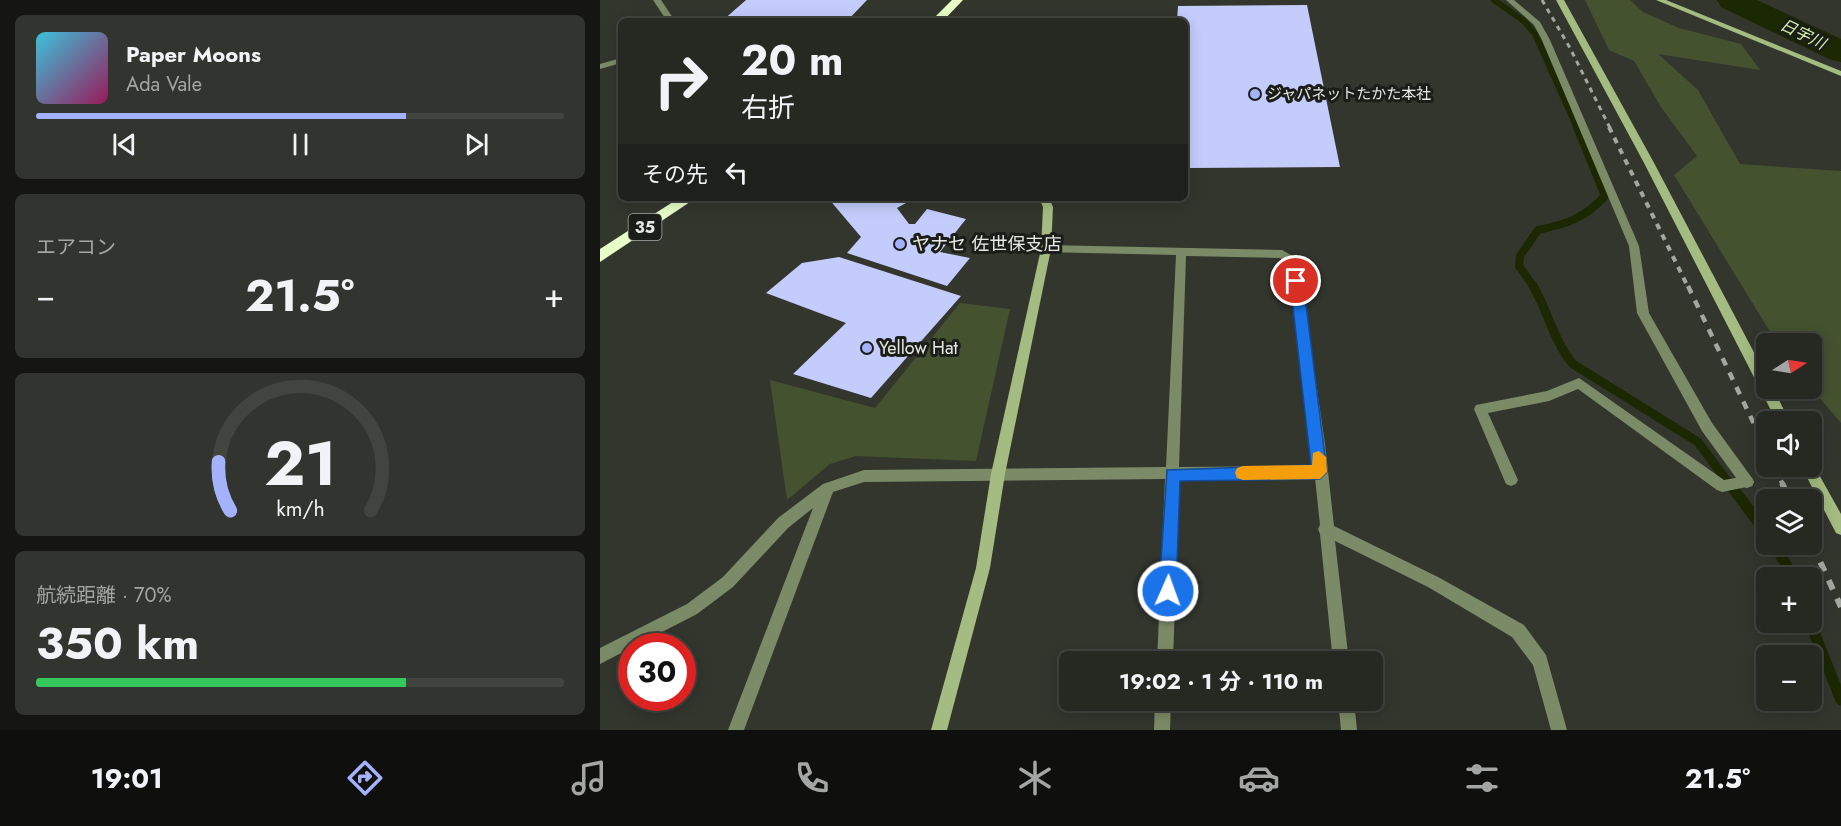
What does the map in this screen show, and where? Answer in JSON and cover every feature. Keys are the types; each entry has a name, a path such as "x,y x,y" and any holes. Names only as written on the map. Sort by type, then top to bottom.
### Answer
{"highway":[{"path":"940,18 958,0"},
{"name":"35","path":"600,257 684,201"}],"street":[{"path":"657,0 668,18"},
{"path":"1510,0 1537,24 1546,40 1601,165 1634,246 1643,313 1707,427 1747,482 1722,486 1579,383 1549,396 1480,409 1511,480"},
{"path":"1560,0 1648,161 1778,411"},
{"path":"1660,0 1841,74"},
{"path":"600,67 618,61"},
{"path":"939,730 983,568 998,474 1046,249 1048,207 1045,201"},
{"path":"1046,249 1282,254 1294,262 1340,651"},
{"path":"1165,651 1181,253"},
{"path":"600,656 701,602 728,582 783,523 828,488 864,476 1320,472"},
{"path":"1813,477 1841,528"},
{"path":"736,730 828,488"},
{"path":"1325,529 1433,582 1518,631 1540,661 1559,730"},
{"path":"1162,730 1163,711"},
{"path":"1347,711 1349,730"}],"green space":[{"path":"1585,0 1630,0 1643,12 1679,28 1741,44 1760,70 1658,54 1698,90 1740,164 1841,171 1841,423 1821,399 1822,333 1771,333 1674,175 1697,156 1661,107 1634,61 1609,50"},
{"path":"960,303 1010,309 976,461 856,456 830,464 787,500 770,380 875,408"}],"building":[{"path":"746,0 867,0 850,18 725,18"},
{"name":"ジャパネットたかた本社","path":"1307,5 1340,167 1188,168 1188,18 1177,18 1178,6"},
{"name":"ヤナセ 佐世保支店","path":"831,201 910,201 897,208 909,224 915,224 927,209 966,219 940,252 970,258 947,286 847,253 861,237"},
{"name":"Yellow Hat","path":"839,257 961,296 871,398 793,374 846,323 766,293 802,263"}],"waterway":[{"path":"1494,0 1524,21 1535,34 1577,128"},
{"name":"日宇川","path":"1732,0 1841,52"},
{"path":"1534,287 1519,266 1520,256 1538,230 1583,215 1605,196 1577,127"},
{"path":"1533,286 1561,346 1573,364 1698,442 1730,485"},
{"path":"1729,483 1756,519"},
{"path":"1780,555 1788,567"},
{"path":"1814,633 1841,700"}],"railway":[{"path":"1542,0 1570,48 1610,128"},
{"path":"1609,127 1688,287"},
{"path":"1688,286 1756,428"},
{"path":"1779,477 1783,485"},
{"path":"1782,483 1785,489"},
{"path":"1817,555 1841,607"}],"slow traffic":[{"path":"1243,473 1320,472 1319,457"}],"place":[{"name":"ジャパネットたかた本社","path":"1255,94"},
{"name":"ヤナセ 佐世保支店","path":"900,244"},
{"name":"Yellow Hat","path":"867,348"}],"route":[{"path":"1168,591 1172,475 1320,472 1305,338 1296,281"}]}
